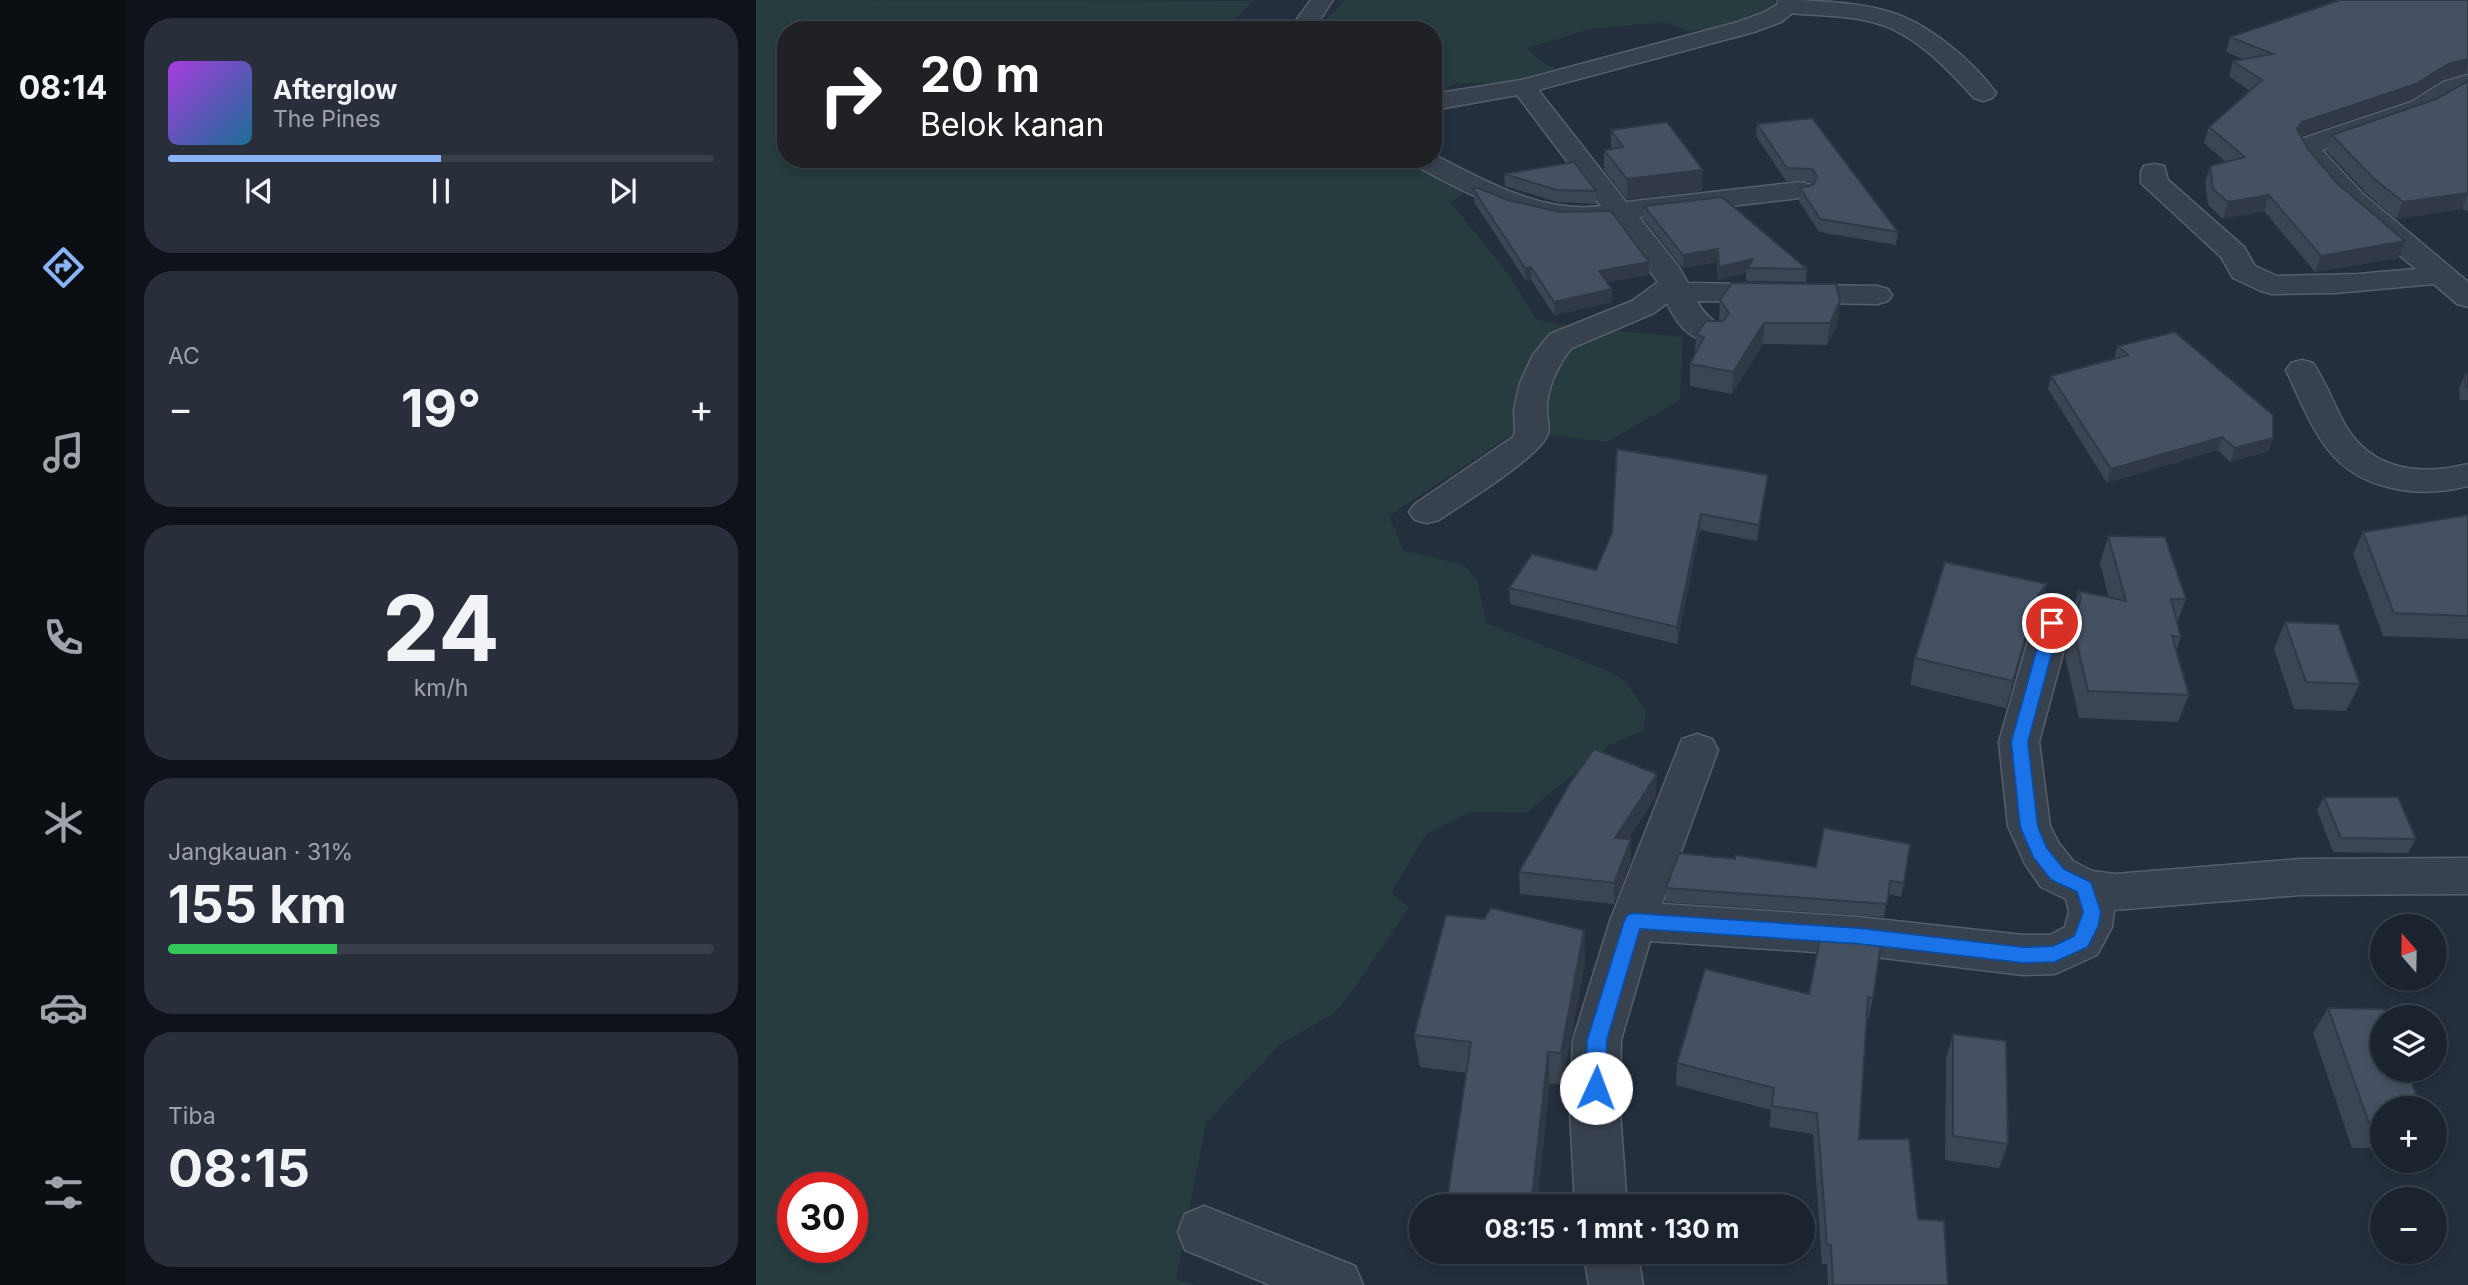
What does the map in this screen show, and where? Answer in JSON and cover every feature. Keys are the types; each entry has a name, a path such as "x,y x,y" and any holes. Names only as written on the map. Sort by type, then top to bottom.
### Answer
{"street":[{"path":"1307,21 1322,0"},
{"path":"1442,100 1523,87 1746,27 1773,18 1790,3 1891,20 1952,59 1983,93"},
{"path":"2468,82 2452,87 2420,107 2308,146 2308,150 2337,183 2468,298"},
{"path":"1523,87 1676,288 1691,321 1710,333"},
{"path":"1439,168 1463,181 1554,213 1578,216 1800,190"},
{"path":"2154,172 2155,183 2234,253 2243,272 2259,281 2272,285 2354,284 2395,282 2443,274"},
{"path":"1427,512 1526,443 1532,432 1530,409 1536,383 1549,355 1561,341 1643,307 1676,288 1877,295"},
{"path":"2302,370 2338,439 2351,456 2379,473 2413,482 2451,481 2468,475"},
{"path":"2052,623 2019,742 2029,827 2040,852 2057,874 2085,888 2115,892 2300,877 2468,876"},
{"path":"1600,1194 1595,1112 1597,1040 1633,921 1697,750"},
{"path":"1633,921 1859,936 2023,955 2055,954 2081,941 2089,927 2092,912 2085,888"},
{"path":"1204,1232 1336,1285"},
{"path":"1612,1264 1616,1285"}],"green space":[{"path":"756,0 1253,1 1234,21 777,21 777,168 1418,168 1464,193 1450,202 1506,271 1537,320 1566,326 1683,337 1680,400 1607,442 1517,431 1389,516 1404,551 1464,565 1477,580 1486,623 1606,670 1624,680 1646,711 1643,731 1611,744 1526,813 1471,812 1426,834 1391,893 1409,907 1353,990 1334,1013 1279,1045 1206,1123 1176,1279 1196,1285 756,1285"},
{"path":"1344,0 1775,0 1775,10 1742,25 1689,31 1665,22 1590,29 1527,48 1542,62 1557,69 1501,83 1457,83 1442,88 1442,21 1326,21"}],"building":[{"path":"2340,0 2468,0 2468,59 2448,64 2416,84 2302,122 2297,129 2308,149 2337,183 2405,241 2321,256 2269,195 2228,202 2213,189 2210,166 2245,157 2209,127 2262,80 2233,61 2273,54 2230,37"},
{"path":"2468,81 2468,193 2403,202 2371,176 2332,135 2436,99"},
{"path":"1812,118 1898,232 1820,219 1800,188 1813,185 1817,176 1812,169 1787,168 1757,124"},
{"path":"1667,122 1703,170 1627,179 1604,150 1623,147 1611,130"},
{"path":"1574,162 1596,191 1557,190 1504,174"},
{"path":"1478,188 1508,200 1559,212 1611,211 1649,262 1599,271 1612,289 1554,302 1531,267 1525,268 1473,189"},
{"path":"1722,197 1807,269 1747,268 1753,259 1719,267 1718,249 1683,255 1644,206"},
{"path":"1732,283 1836,284 1840,301 1830,323 1764,323 1733,372 1690,364 1704,337 1696,335 1706,321 1723,321 1729,313 1720,300"},
{"path":"2175,332 2273,415 2273,438 2235,448 2222,437 2111,469 2051,376 2128,355 2118,346"},
{"path":"2468,374 2468,387 2466,387 2465,375"},
{"path":"1617,449 1768,475 1759,525 1701,514 1677,627 1509,588 1532,554 1596,570 1612,533"},
{"path":"2468,515 2468,616 2394,613 2363,532"},
{"path":"2108,536 2165,537 2186,599 2171,599 2181,637 2172,636 2189,695 2088,691 2073,628 2081,597 2078,591 2126,601"},
{"path":"1945,562 2047,584 2038,595 2013,681 1915,658"},
{"path":"2285,622 2338,624 2360,684 2306,682"},
{"path":"1594,749 1657,774 1615,838 1631,839 1614,883 1519,872 1570,783"},
{"path":"2324,797 2398,797 2416,839 2341,838"},
{"path":"1824,828 1910,844 1904,883 1890,881 1887,904 1666,888 1679,853 1735,859 1735,855 1816,867"},
{"path":"1491,908 1584,930 1561,1053 1548,1052 1532,1194 1448,1194 1471,1042 1414,1035 1446,915 1484,919"},
{"path":"1821,933 1882,938 1873,998 1868,997 1859,1139 1909,1139 1918,1219 1944,1221 1948,1285 1833,1285 1831,1245 1827,1245 1817,1113 1772,1106 1774,1088 1677,1063 1705,969 1809,994"},
{"path":"2328,1008 2370,1009 2370,1082 2412,1082 2417,1096 2370,1096 2369,1123"},
{"path":"1953,1034 2006,1041 2008,1144 1953,1136"}],"route":[{"path":"1596,1088 1597,1040 1633,921 1859,936 2023,955 2055,954 2081,941 2089,927 2092,912 2085,888 2057,874 2040,852 2029,827 2019,742 2052,623"}]}
